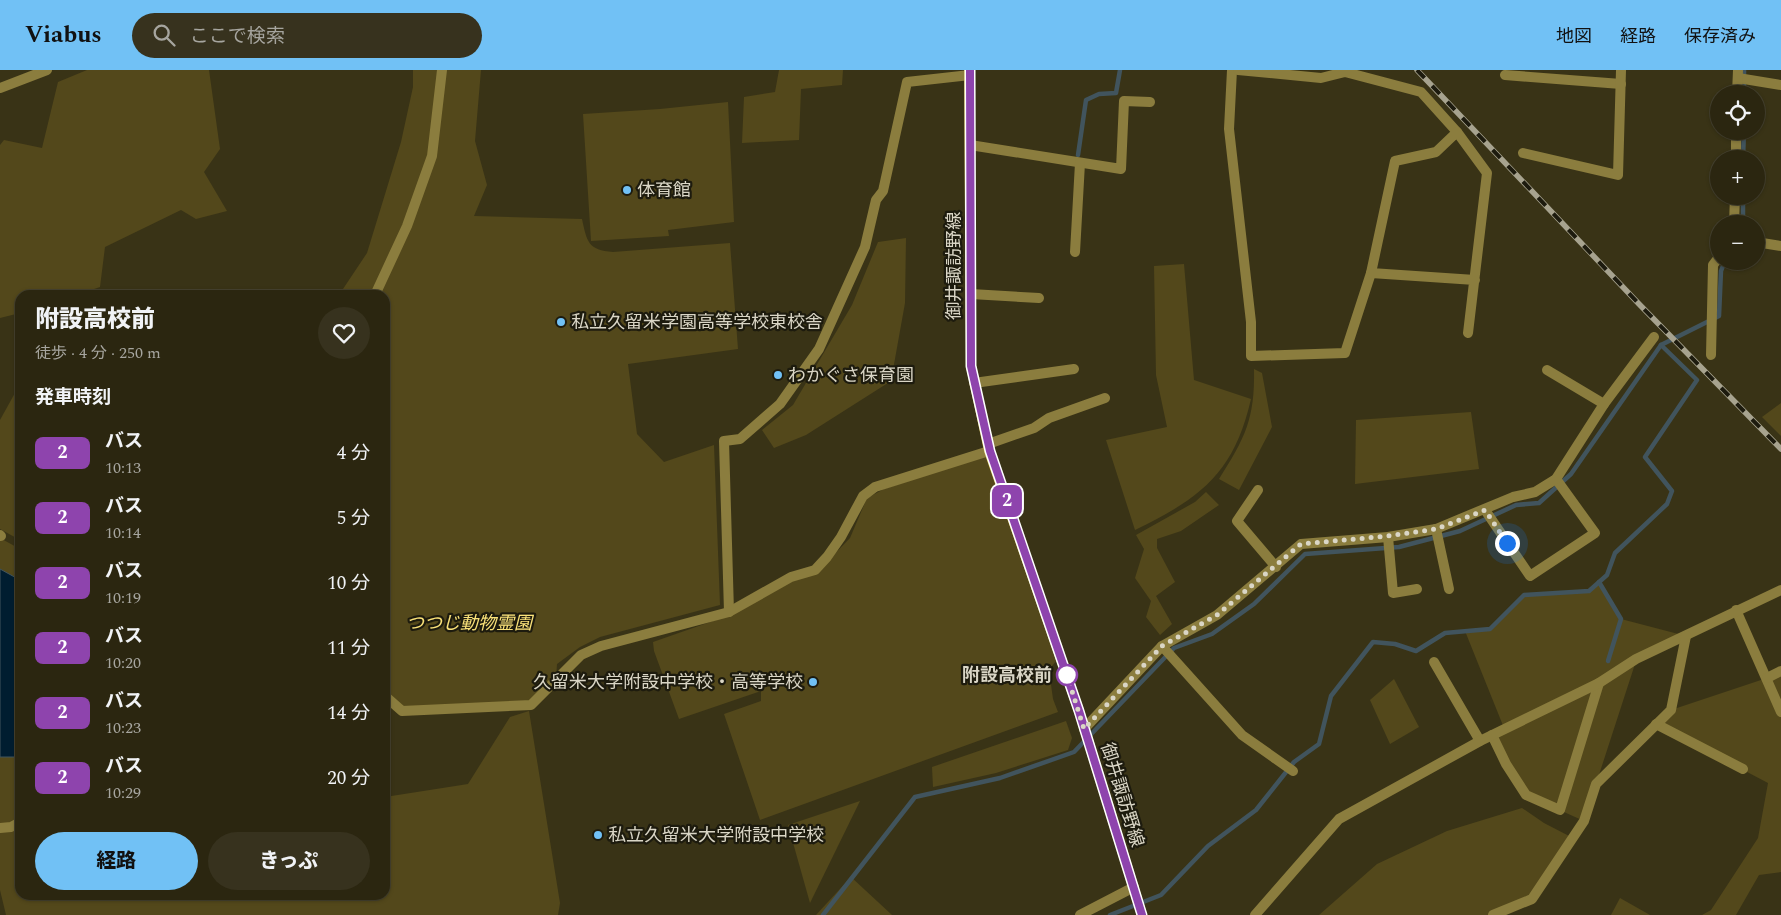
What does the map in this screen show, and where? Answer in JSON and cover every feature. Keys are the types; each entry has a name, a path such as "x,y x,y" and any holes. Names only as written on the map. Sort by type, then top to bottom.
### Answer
{"main road":[{"name":"御井諏訪野線","path":"970,72 971,366 974,383 989,447 1037,584 1142,915"}],"street":[{"path":"0,88 47,70"},
{"path":"377,290 407,226 432,156 442,70"},
{"path":"1232,70 1229,129 1251,322 1251,356 1345,353 1371,273 1395,161 1436,152 1457,132"},
{"path":"1238,70 1321,78 1345,72 1421,92 1457,132 1488,173 1468,333"},
{"path":"1524,152 1618,176 1621,70"},
{"path":"729,612 724,441 740,439 780,404 819,349 865,247 876,200 883,191 907,82 970,72"},
{"path":"1738,74 1781,85"},
{"path":"1505,75 1621,84"},
{"path":"970,145 1120,169 1124,101 1150,102"},
{"path":"1075,252 1080,163"},
{"path":"1765,243 1781,246"},
{"path":"1711,355 1712,270"},
{"path":"1371,273 1475,280"},
{"path":"971,294 1039,298"},
{"path":"1084,729 1162,646 1217,615 1301,544 1388,536 1436,529 1485,510 1512,496 1535,492 1556,479 1604,404 1654,337"},
{"path":"974,383 1074,369"},
{"path":"1547,370 1604,404"},
{"path":"390,700 402,711 531,705 582,655 601,646 729,612 791,577 815,570 841,537 863,496 875,487 989,447 1034,428 1049,418 1104,398"},
{"path":"1485,510 1530,576 1594,533 1556,479"},
{"path":"1258,490 1237,521 1276,567"},
{"path":"1436,529 1449,589"},
{"path":"1388,536 1393,593 1417,589"},
{"path":"1255,915 1339,819 1480,740 1599,683 1636,659 1781,590"},
{"path":"1736,610 1781,712"},
{"path":"1493,915 1532,899 1584,821 1596,784 1671,710 1686,636"},
{"path":"1162,646 1242,735 1293,771"},
{"path":"1434,662 1480,740"},
{"path":"1767,678 1781,671"},
{"path":"1492,734 1506,764 1526,795 1560,810 1599,683"},
{"path":"1656,724 1743,768"},
{"path":"0,828 15,825"},
{"path":"1080,915 1134,887"}],"green space":[{"path":"87,70 209,70 220,149 204,172 227,211 196,219 181,210 105,247 100,287 91,290 15,290 15,314 0,318 0,145 4,140 42,148 58,82"},
{"name":"つつじ動物霊園","path":"413,70 481,70 475,141 487,185 474,216 582,219 585,234 590,243 598,249 613,252 730,243 738,349 628,364 637,434 664,462 714,445 720,605 600,637 580,647 557,664 556,679 531,705 402,711 390,700 390,290 342,290 367,253 401,142 413,87"},
{"path":"779,70 843,70 842,85 801,89 799,140 742,143 744,97 775,92"},
{"path":"728,102 734,222 668,230 669,236 591,241 583,114"},
{"path":"906,238 905,303 891,381 806,435 774,448 762,430 793,405 852,305 878,242"},
{"path":"1184,264 1194,380 1251,399 1244,425 1235,446 1224,465 1211,480 1179,506 1135,530 1106,440 1167,427 1156,375 1154,266"},
{"path":"1254,369 1262,373 1272,427 1239,490 1219,479 1236,452 1247,427 1253,402"},
{"path":"15,393 15,537 0,529 0,420"},
{"path":"1781,403 1781,436 1762,417"},
{"path":"1471,412 1479,469 1355,484 1356,420"},
{"path":"987,455 1056,661 1049,670 1053,699 1058,712 760,820 724,714 761,701 761,691 679,719 654,651 653,642 730,615 791,580 816,573 850,538 867,498 884,489"},
{"path":"1206,492 1219,505 1181,531 1157,539 1157,548 1175,582 1156,596 1172,624 1160,635 1146,617 1151,601 1135,578 1144,549 1136,535 1195,502"},
{"path":"0,538 15,546 15,900 390,900 390,796 468,784 510,717 529,711 560,903 558,915 6,915 0,890"},
{"path":"1599,582 1621,619 1686,636 1635,664 1584,821 1526,795 1492,735 1504,728 1465,631 1490,629 1524,595 1589,591"},
{"path":"1781,671 1781,872 1759,875 1736,915 1702,915 1711,910 1758,838 1768,783 1656,724 1671,710 1767,678"},
{"path":"1394,679 1419,727 1390,744 1370,700"},
{"path":"1066,721 1072,738 1068,750 996,773 933,787 932,767"},
{"path":"860,801 810,903 788,825"},
{"path":"1522,808 1544,823 1573,838 1532,899 1493,915 1319,915 1377,864 1447,831"},
{"path":"851,877 892,915 816,915"},
{"path":"1620,898 1650,915 1611,915"}],"water":[{"path":"0,569 15,577 15,757 0,757"}],"waterway":[{"path":"1078,155 1086,100 1099,94 1116,93 1120,70"},
{"path":"1744,70 1744,85"},
{"path":"1743,150 1744,140"},
{"path":"1743,205 1743,215"},
{"path":"823,915 915,797 1000,778 1074,752 1174,648 1212,634 1254,604 1305,554 1399,547 1460,531 1516,505 1539,503 1571,474 1661,345 1719,316 1721,270"},
{"path":"1110,915 1161,895 1208,846 1256,810 1294,762 1319,744 1331,696 1373,642 1395,644 1416,651 1445,633 1490,629 1524,595 1589,591 1607,575 1615,553 1667,504 1672,491 1645,457 1697,380 1661,345"},
{"path":"1599,582 1621,619 1608,661"}],"railway":[{"path":"1417,70 1639,304 1781,449"}],"bus line":[{"name":"2","path":"970,70 971,366 978,406 990,451 1079,711 1142,915"}],"place":[{"name":"体育館","path":"627,190"},
{"name":"私立久留米学園高等学校東校舎","path":"561,322"},
{"name":"わかぐさ保育園","path":"778,375"},
{"name":"附設高校前","path":"1067,675"},
{"name":"久留米大学附設中学校・高等学校","path":"813,682"},
{"name":"私立久留米大学附設中学校","path":"598,835"}],"route":[{"path":"1067,675 1084,729 1162,646 1217,615 1301,544 1388,536 1436,529 1485,510 1507,543"}]}
